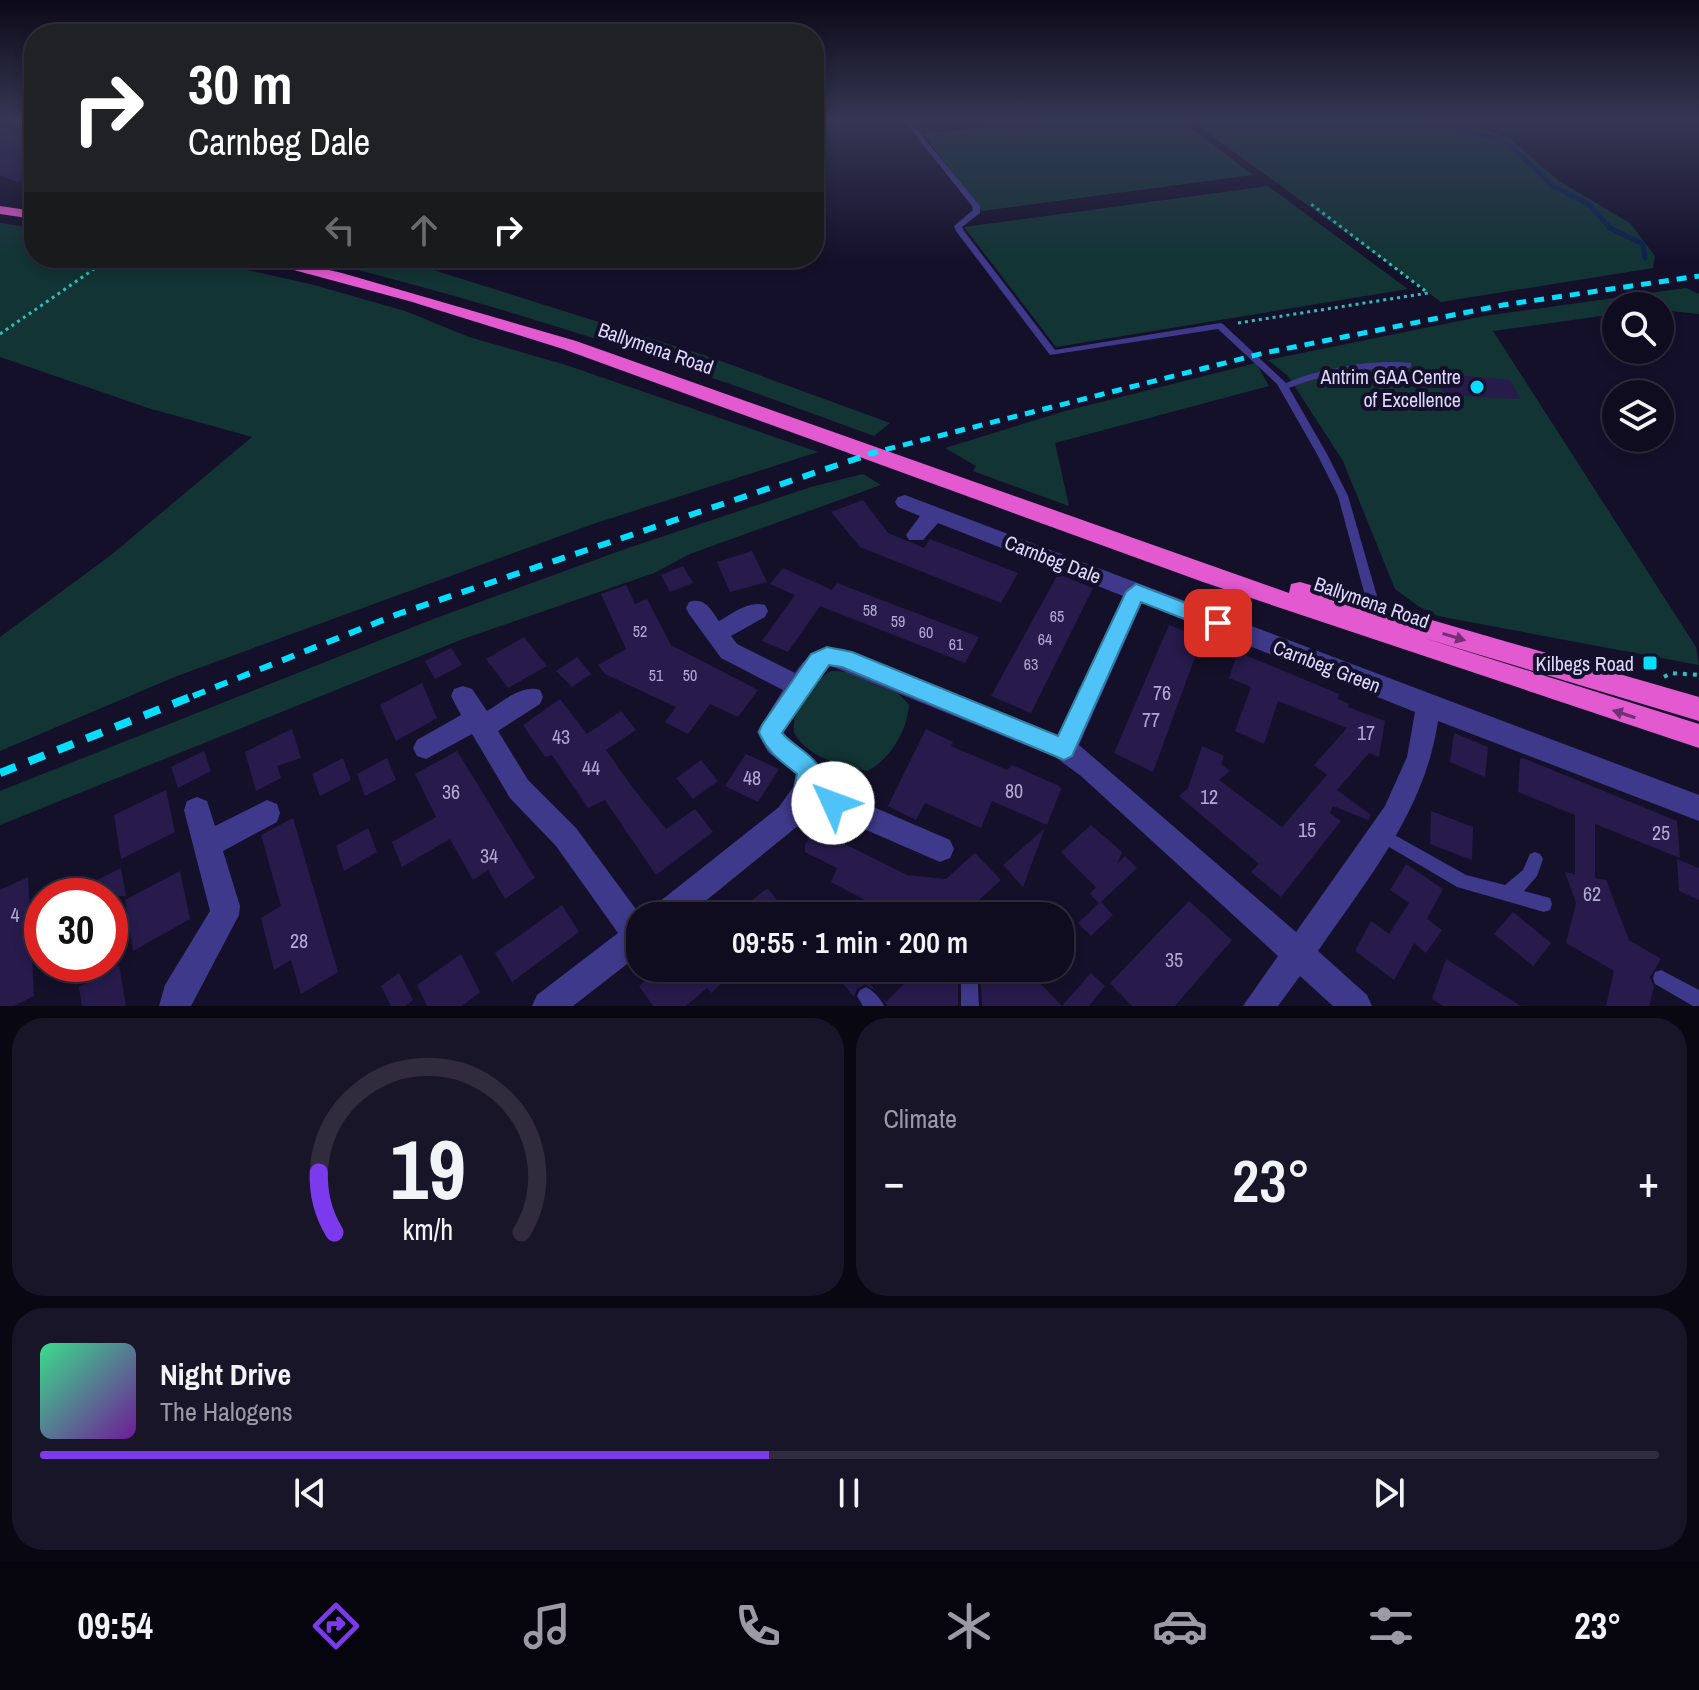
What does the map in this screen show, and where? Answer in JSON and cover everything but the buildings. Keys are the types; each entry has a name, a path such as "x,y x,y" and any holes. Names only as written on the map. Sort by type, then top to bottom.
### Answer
{"highway":[{"path":"0,210 24,214"},
{"name":"Ballymena Road","path":"299,268 362,283 608,358 1030,512 1371,621 1630,716 1699,736"},
{"name":"Ballymena Road","path":"1371,621 1699,709"}],"street":[{"name":"Carnbeg Dale","path":"905,502 1136,592"},
{"path":"916,535 934,513"},
{"path":"1064,749 1136,592"},
{"name":"Carnbeg Green","path":"1136,592 1699,808"},
{"path":"697,608 729,651 799,687"},
{"path":"716,633 757,611"},
{"path":"682,902 789,816 806,791 810,779 807,767 775,743 770,732 819,660 834,656 1064,749 1090,768 1356,1006"},
{"path":"463,696 519,789 566,837 626,918"},
{"path":"426,748 531,697"},
{"path":"1259,1006 1384,836 1408,791 1420,757 1428,706"},
{"path":"806,791 940,849"},
{"path":"175,1006 176,996 224,915 225,906 197,810"},
{"path":"207,845 267,813"},
{"path":"548,1006 626,946"}],"lane":[{"path":"943,167 976,206 977,211 958,226 960,231 1053,353 1220,326 1284,387 1343,496 1369,587 1371,621"},
{"path":"1284,387 1300,380 1362,366 1408,365"},
{"path":"1384,836 1463,882 1544,904"},
{"path":"1506,894 1525,882 1534,870 1535,859"},
{"path":"1661,978 1699,1000"},
{"path":"969,982 970,1006"}],"path":[{"path":"1220,326 1428,293 1311,204"},
{"path":"0,334 96,268"}],"green space":[{"path":"948,167 1242,167 1253,175 982,211"},
{"path":"1255,167 1543,167 1559,181 1630,223 1655,256 1653,268 1441,302"},
{"path":"1268,186 1408,289 1056,347 964,227"},
{"path":"0,223 24,227 24,268 238,268 314,285 405,311 469,337 566,365 818,452 593,524 177,676 0,751 0,637 111,555 252,437 148,408 0,357"},
{"path":"351,268 427,268 707,356 890,423 874,436 595,339"},
{"path":"1686,288 1699,294 1699,314 1674,311 1674,292 1657,292"},
{"path":"1602,300 1602,316 1493,331 1696,647 1699,665 1438,616 1418,606 1395,589 1343,461 1288,376 1268,360 1484,316"},
{"path":"1256,363 1269,386 1055,443 1069,506 973,471 976,466 945,448 1065,411"},
{"path":"863,474 881,485 690,554 654,573 463,639 0,825 0,791 436,618 625,549 811,487"},
{"path":"831,671 874,680 894,691 909,705 905,725 896,744 883,760 867,771 847,767 816,754 794,732 796,715 805,697"}],"waterway":[{"path":"1533,167 1553,186 1590,205 1610,228 1643,244 1645,258"}],"railway":[{"path":"868,454 1264,353 1503,305 1699,276"},
{"path":"198,694 398,614 876,452"},
{"path":"0,773 198,694"},
{"path":"193,696 198,694"}],"place":[{"name":"Antrim GAA Centre of Excellence","path":"1477,387"},
{"name":"Kilbegs Road","path":"1650,663"}],"route":[{"path":"833,803 806,791 810,779 807,767 775,743 770,732 812,667 827,656 844,659 1064,749 1136,592 1218,623"}]}
